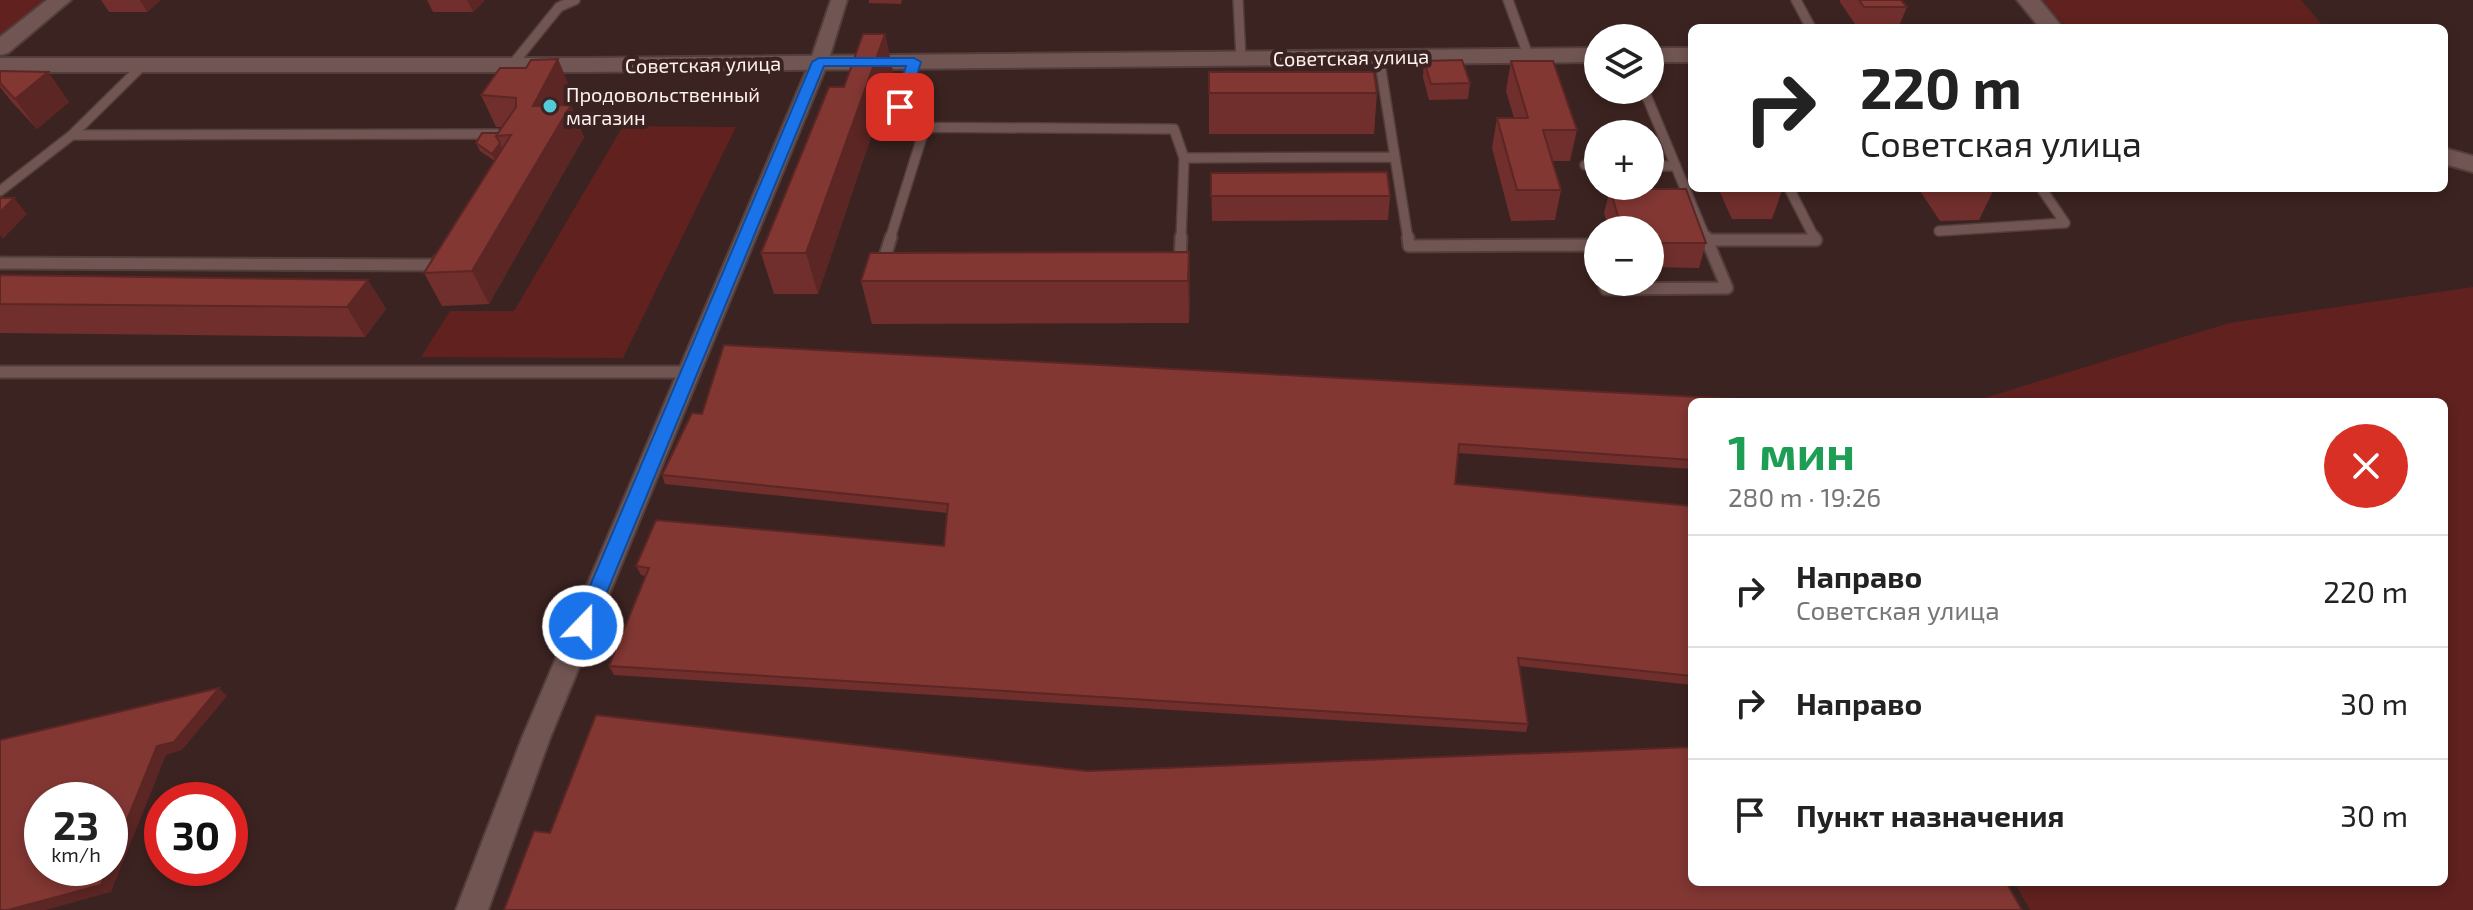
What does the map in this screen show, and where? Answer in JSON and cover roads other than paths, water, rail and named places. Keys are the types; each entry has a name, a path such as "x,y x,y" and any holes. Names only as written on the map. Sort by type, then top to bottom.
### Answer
{"street":[{"path":"0,48 60,0"},
{"path":"472,910 536,738 819,62 839,0"},
{"path":"2028,0 2049,24"},
{"name":"Советская улица","path":"0,65 512,65 1584,55"},
{"path":"1664,55 1688,55"},
{"path":"2448,157 2473,164"}],"lane":[{"path":"512,65 559,7 575,0"},
{"path":"1238,0 1241,59"},
{"path":"1508,0 1528,55"},
{"path":"1796,0 1809,24"},
{"path":"1379,57 1409,246 1584,245"},
{"path":"914,62 894,127 1174,129 1184,158 1180,270 1164,270"},
{"path":"0,191 72,135 144,64"},
{"path":"1650,104 1727,288 1664,289"},
{"path":"896,267 880,266 925,127"},
{"path":"72,135 508,134"},
{"path":"1184,158 1395,157"},
{"path":"1664,166 1676,166"},
{"path":"1707,240 1816,240 1791,192"},
{"path":"1939,231 2065,223 2044,192"},
{"path":"0,263 436,265 445,252"},
{"path":"0,372 688,372"}],"place":[{"name":"Продовольственный магазин","path":"550,106"}]}
